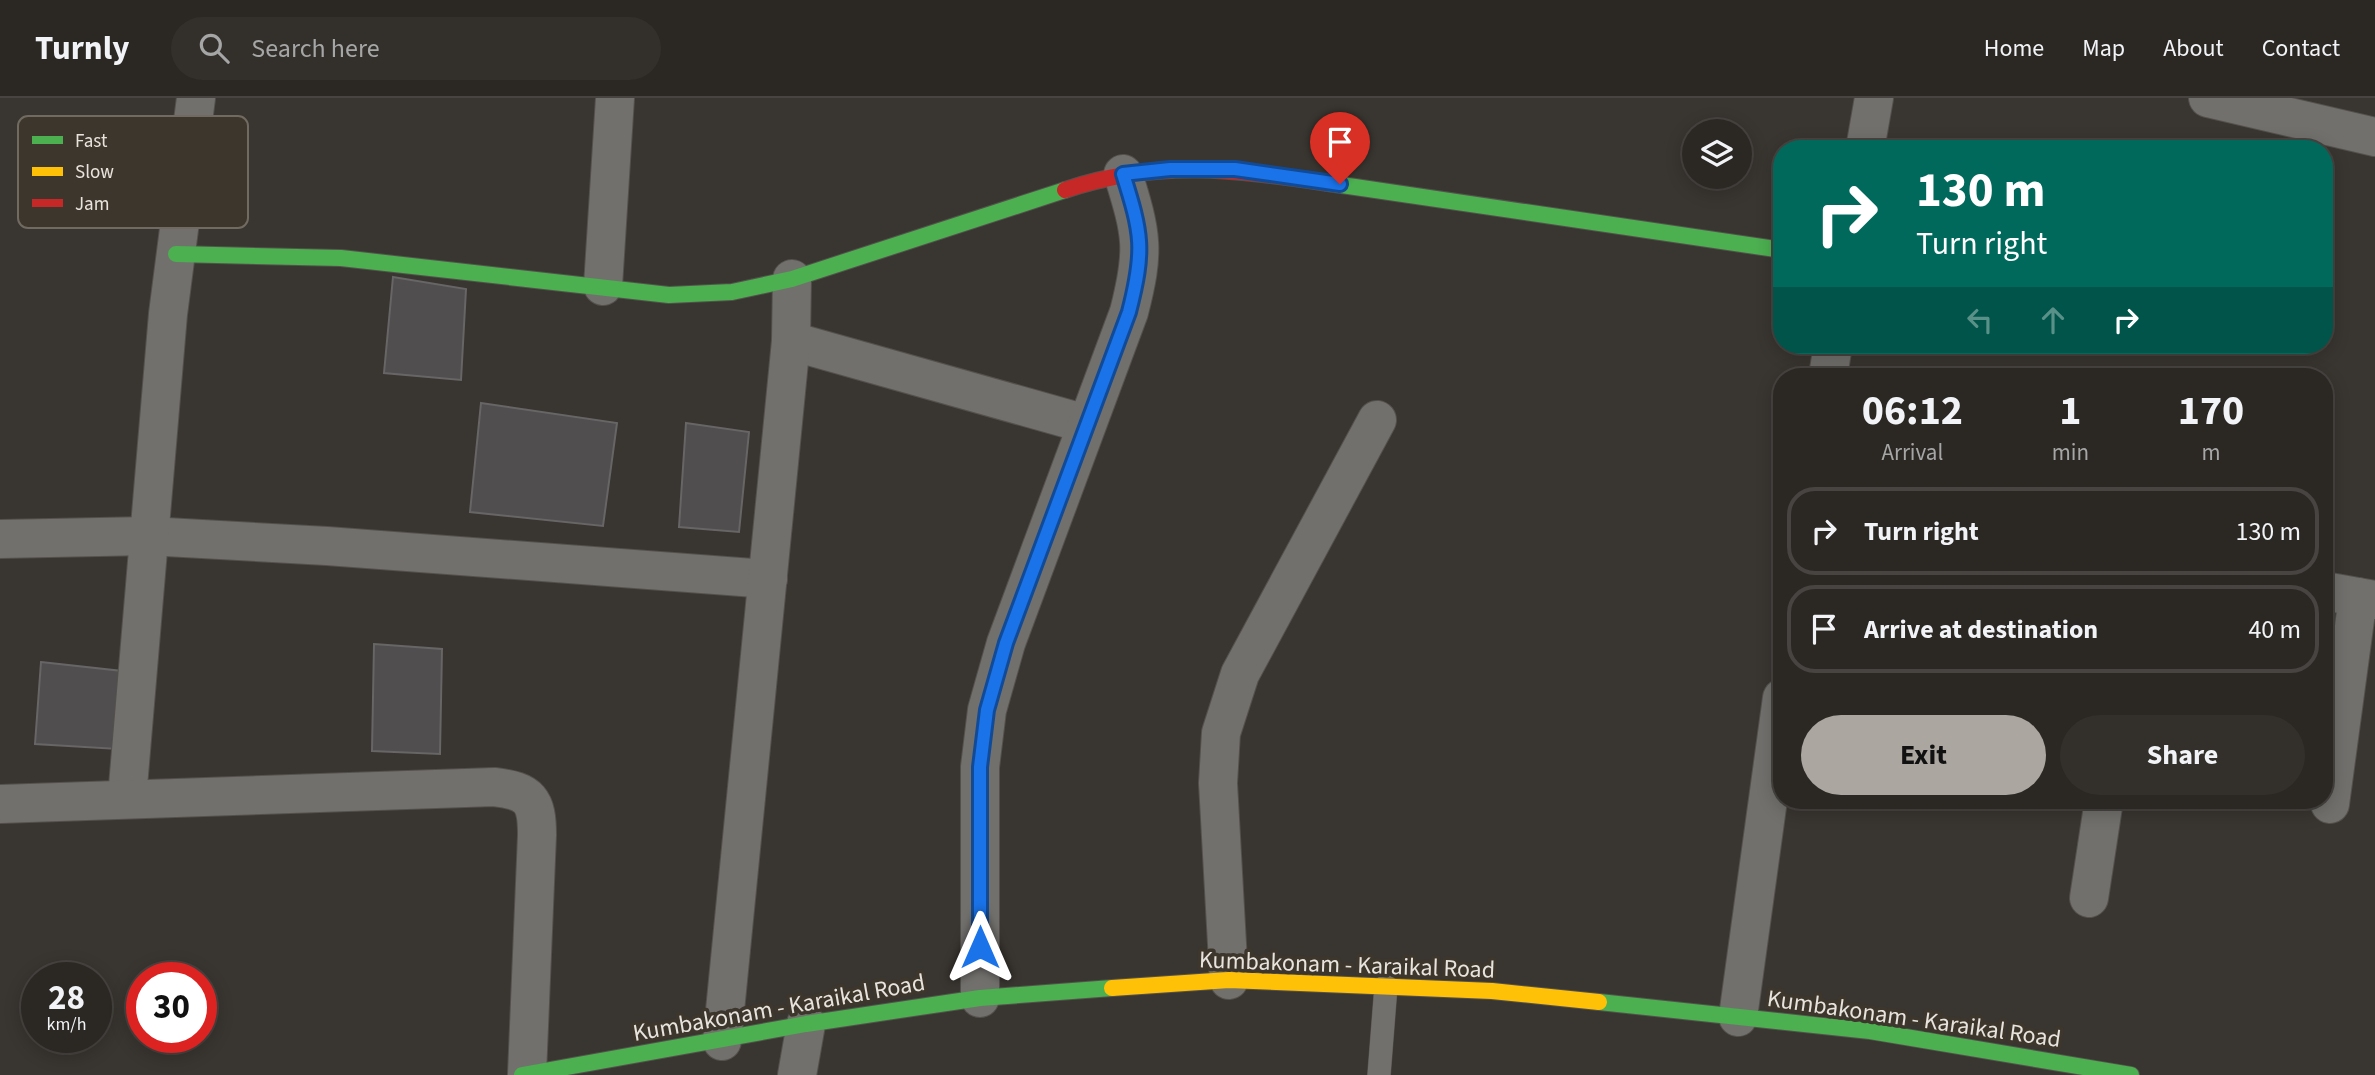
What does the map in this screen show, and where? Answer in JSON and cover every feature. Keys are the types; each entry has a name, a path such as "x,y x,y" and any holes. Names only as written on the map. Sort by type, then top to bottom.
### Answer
{"main road":[{"path":"176,254 341,258 669,295 732,292 792,279 1094,180 1170,169 1235,169 1773,249"},
{"name":"Kumbakonam - Karaikal Road","path":"524,1075 806,1024 980,998 1229,980 1492,991 1870,1031 2131,1075"}],"street":[{"path":"194,116 196,98"},
{"path":"603,286 615,98"},
{"path":"1867,140 1874,98"},
{"path":"2208,98 2375,137"},
{"path":"980,998 980,767 987,710 1006,643 1129,312 1141,266 1139,226 1123,174"},
{"path":"127,798 148,536 179,228"},
{"path":"722,1041 791,341 792,279"},
{"path":"791,341 1086,425"},
{"path":"1229,980 1218,783 1221,733 1240,674 1377,420"},
{"path":"0,539 148,536 327,545 768,579"},
{"path":"2333,776 2352,596"},
{"path":"1738,1017 1773,763"},
{"path":"0,804 494,787 513,789 530,798 537,813 524,1075"},
{"path":"2089,898 2103,809"},
{"path":"797,1075 806,1024"}],"lane":[{"path":"1378,1075 1386,986"}],"building":[{"path":"393,277 466,289 461,380 384,373"},
{"path":"481,403 617,423 603,526 470,512"},
{"path":"686,423 749,432 739,532 679,527"},
{"path":"374,644 442,649 440,754 372,751"},
{"path":"41,662 122,671 118,749 35,744"}],"traffic: fast":[{"path":"1328,183 1773,249"},
{"path":"176,254 341,258 669,295 732,292 792,279 1065,190"},
{"path":"522,1075 806,1024 980,998 1112,988"},
{"path":"1599,1002 1870,1031 2131,1075"}],"traffic: slow":[{"path":"1112,988 1229,980 1492,991 1599,1002"}],"traffic: jam":[{"path":"1065,190 1099,180 1164,170 1228,171 1328,183"}],"route":[{"path":"980,947 980,767 987,710 1006,643 1129,312 1141,266 1139,226 1123,174 1170,169 1235,169 1340,184"}]}
